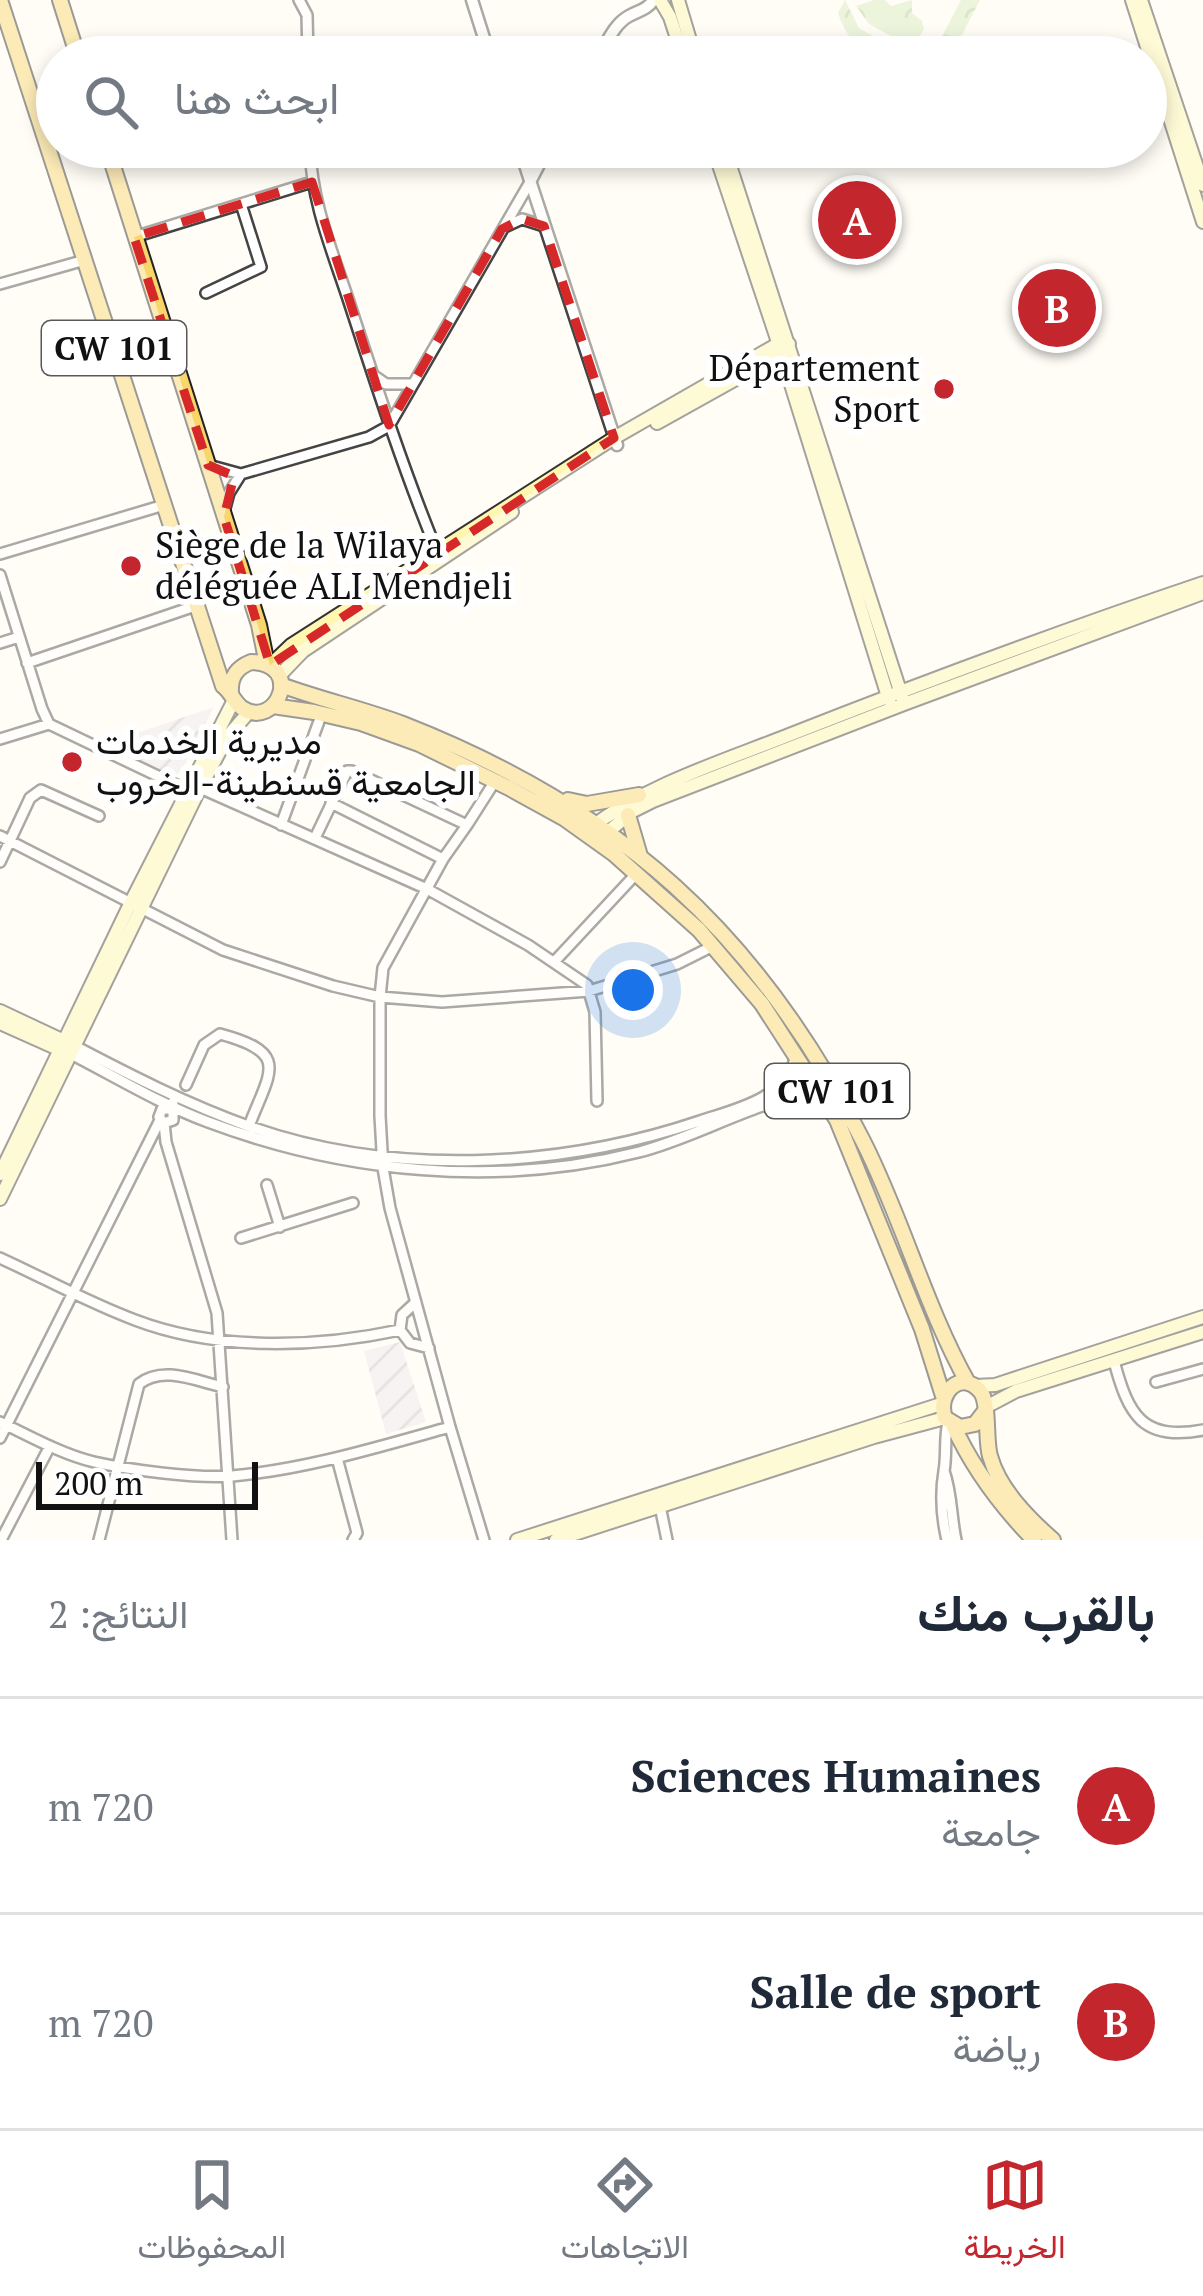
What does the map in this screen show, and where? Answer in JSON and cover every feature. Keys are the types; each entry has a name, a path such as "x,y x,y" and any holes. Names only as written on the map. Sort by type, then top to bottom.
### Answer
{"main road":[{"name":"CW 101","path":"0,0 36,110"},
{"path":"60,0 71,36"},
{"path":"1132,0 1144,36"},
{"path":"1141,0 1153,36"},
{"path":"662,5 675,36"},
{"path":"662,5 682,36"},
{"path":"1167,78 1203,185"},
{"path":"1167,101 1201,200 1203,221"},
{"name":"CW 101","path":"55,168 223,686 233,696"},
{"name":"CW 101","path":"113,168 274,673 407,726 553,796 713,946 762,1004 837,1120 922,1329 946,1413 982,1480 1034,1540"},
{"path":"720,168 783,347"},
{"path":"730,168 896,700"},
{"path":"274,673 438,555 616,441 783,347"},
{"path":"596,832 631,806 767,750 1203,583"},
{"path":"896,700 1203,593"},
{"path":"0,1174 194,789 233,696 233,677 243,665 259,662 274,673 281,693 273,706 242,717 194,789"},
{"path":"233,696 249,712"},
{"name":"CW 101","path":"273,706 361,723 419,744 640,856 679,888 729,939 822,1063 866,1147 936,1319 972,1385"},
{"path":"553,796 587,804 631,806"},
{"path":"631,806 640,856"},
{"path":"0,1011 66,1047"},
{"path":"0,1023 66,1047"},
{"path":"0,1199 66,1047"},
{"path":"946,1413 953,1385 995,1384 1203,1317"},
{"path":"946,1413 960,1427 975,1424 985,1409 1016,1391 1203,1332"},
{"path":"972,1385 983,1396 991,1462 1002,1484 1053,1540"},
{"path":"517,1540 946,1413"},
{"path":"556,1540 659,1500"}],"street":[{"path":"299,0 308,15 308,36"},
{"path":"472,0 483,36"},
{"path":"611,36 631,15 662,5"},
{"path":"311,168 389,427 438,555"},
{"path":"526,168 616,441"},
{"path":"208,465 242,474 389,427 537,168"},
{"path":"134,238 312,182"},
{"path":"206,293 261,267 241,204"},
{"path":"502,229 522,219 544,226"},
{"path":"0,284 85,260"},
{"path":"373,375 386,384 413,384"},
{"path":"224,517 229,493 242,474"},
{"path":"0,554 164,505"},
{"path":"0,575 49,724"},
{"path":"27,663 198,605"},
{"path":"0,643 19,637"},
{"path":"281,825 322,713"},
{"path":"0,739 49,724 428,889 554,962 590,991 596,1012 597,1101"},
{"path":"315,838 347,771 466,825"},
{"path":"484,1540 390,1208 382,1162 380,997 387,959 443,859 495,781"},
{"path":"0,862 5,839 36,791 99,816"},
{"path":"332,803 443,859"},
{"path":"5,839 223,950 380,997 442,1002 590,991 677,964 713,946"},
{"path":"554,962 637,873"},
{"path":"186,1085 204,1046 220,1034 250,1042 266,1056 270,1067 249,1126"},
{"path":"66,1047 206,1121 243,1134 292,1148 382,1162 488,1171 556,1166 641,1151 773,1092 789,1076 796,1054"},
{"path":"685,1131 780,1100 821,1092"},
{"path":"172,1103 382,1162"},
{"path":"162,1121 173,1120 172,1103"},
{"path":"0,1438 3,1424 162,1121"},
{"path":"162,1121 210,1287 220,1340 232,1540"},
{"path":"268,1185 280,1227"},
{"path":"241,1238 353,1203"},
{"path":"0,1258 135,1320 170,1331 220,1340 303,1344 400,1330"},
{"path":"416,1302 403,1315 400,1330 410,1343 429,1348"},
{"path":"1114,1361 1124,1397 1145,1424 1173,1435 1203,1430"},
{"path":"1156,1382 1203,1369"},
{"path":"99,1540 140,1384 146,1378 169,1375 223,1387"},
{"path":"946,1413 940,1486 946,1540"},
{"path":"3,1424 92,1461 200,1476 228,1476 337,1458 449,1427"},
{"path":"2,1540 50,1446"},
{"path":"337,1458 356,1528 352,1540"},
{"path":"944,1471 956,1540"},
{"path":"659,1500 667,1540"}],"highlighted area":[{"path":"312,182 389,425 502,229 522,219 544,226 614,438 270,665 224,517 234,476 208,465 134,237"}],"shaded area":[{"path":"214,707 177,774 167,776 101,745"},
{"path":"400,1342 426,1422 386,1434 364,1351"}],"green space":[{"path":"845,0 859,28 873,36 850,36 838,13"},
{"path":"874,0 885,0 891,6 912,0 912,13 924,29 920,36 891,36 869,24 856,6"},
{"path":"961,0 980,0 961,36 942,36"}],"place":[{"name":"Sciences Humaines","path":"857,220"},
{"name":"Salle de sport","path":"1057,308"},
{"name":"Département Sport","path":"944,389"},
{"name":"Siège de la Wilaya déléguée ALI Mendjeli","path":"131,566"},
{"name":"مديرية الخدمات الجامعية قسنطينة-الخروب","path":"72,762"}]}
